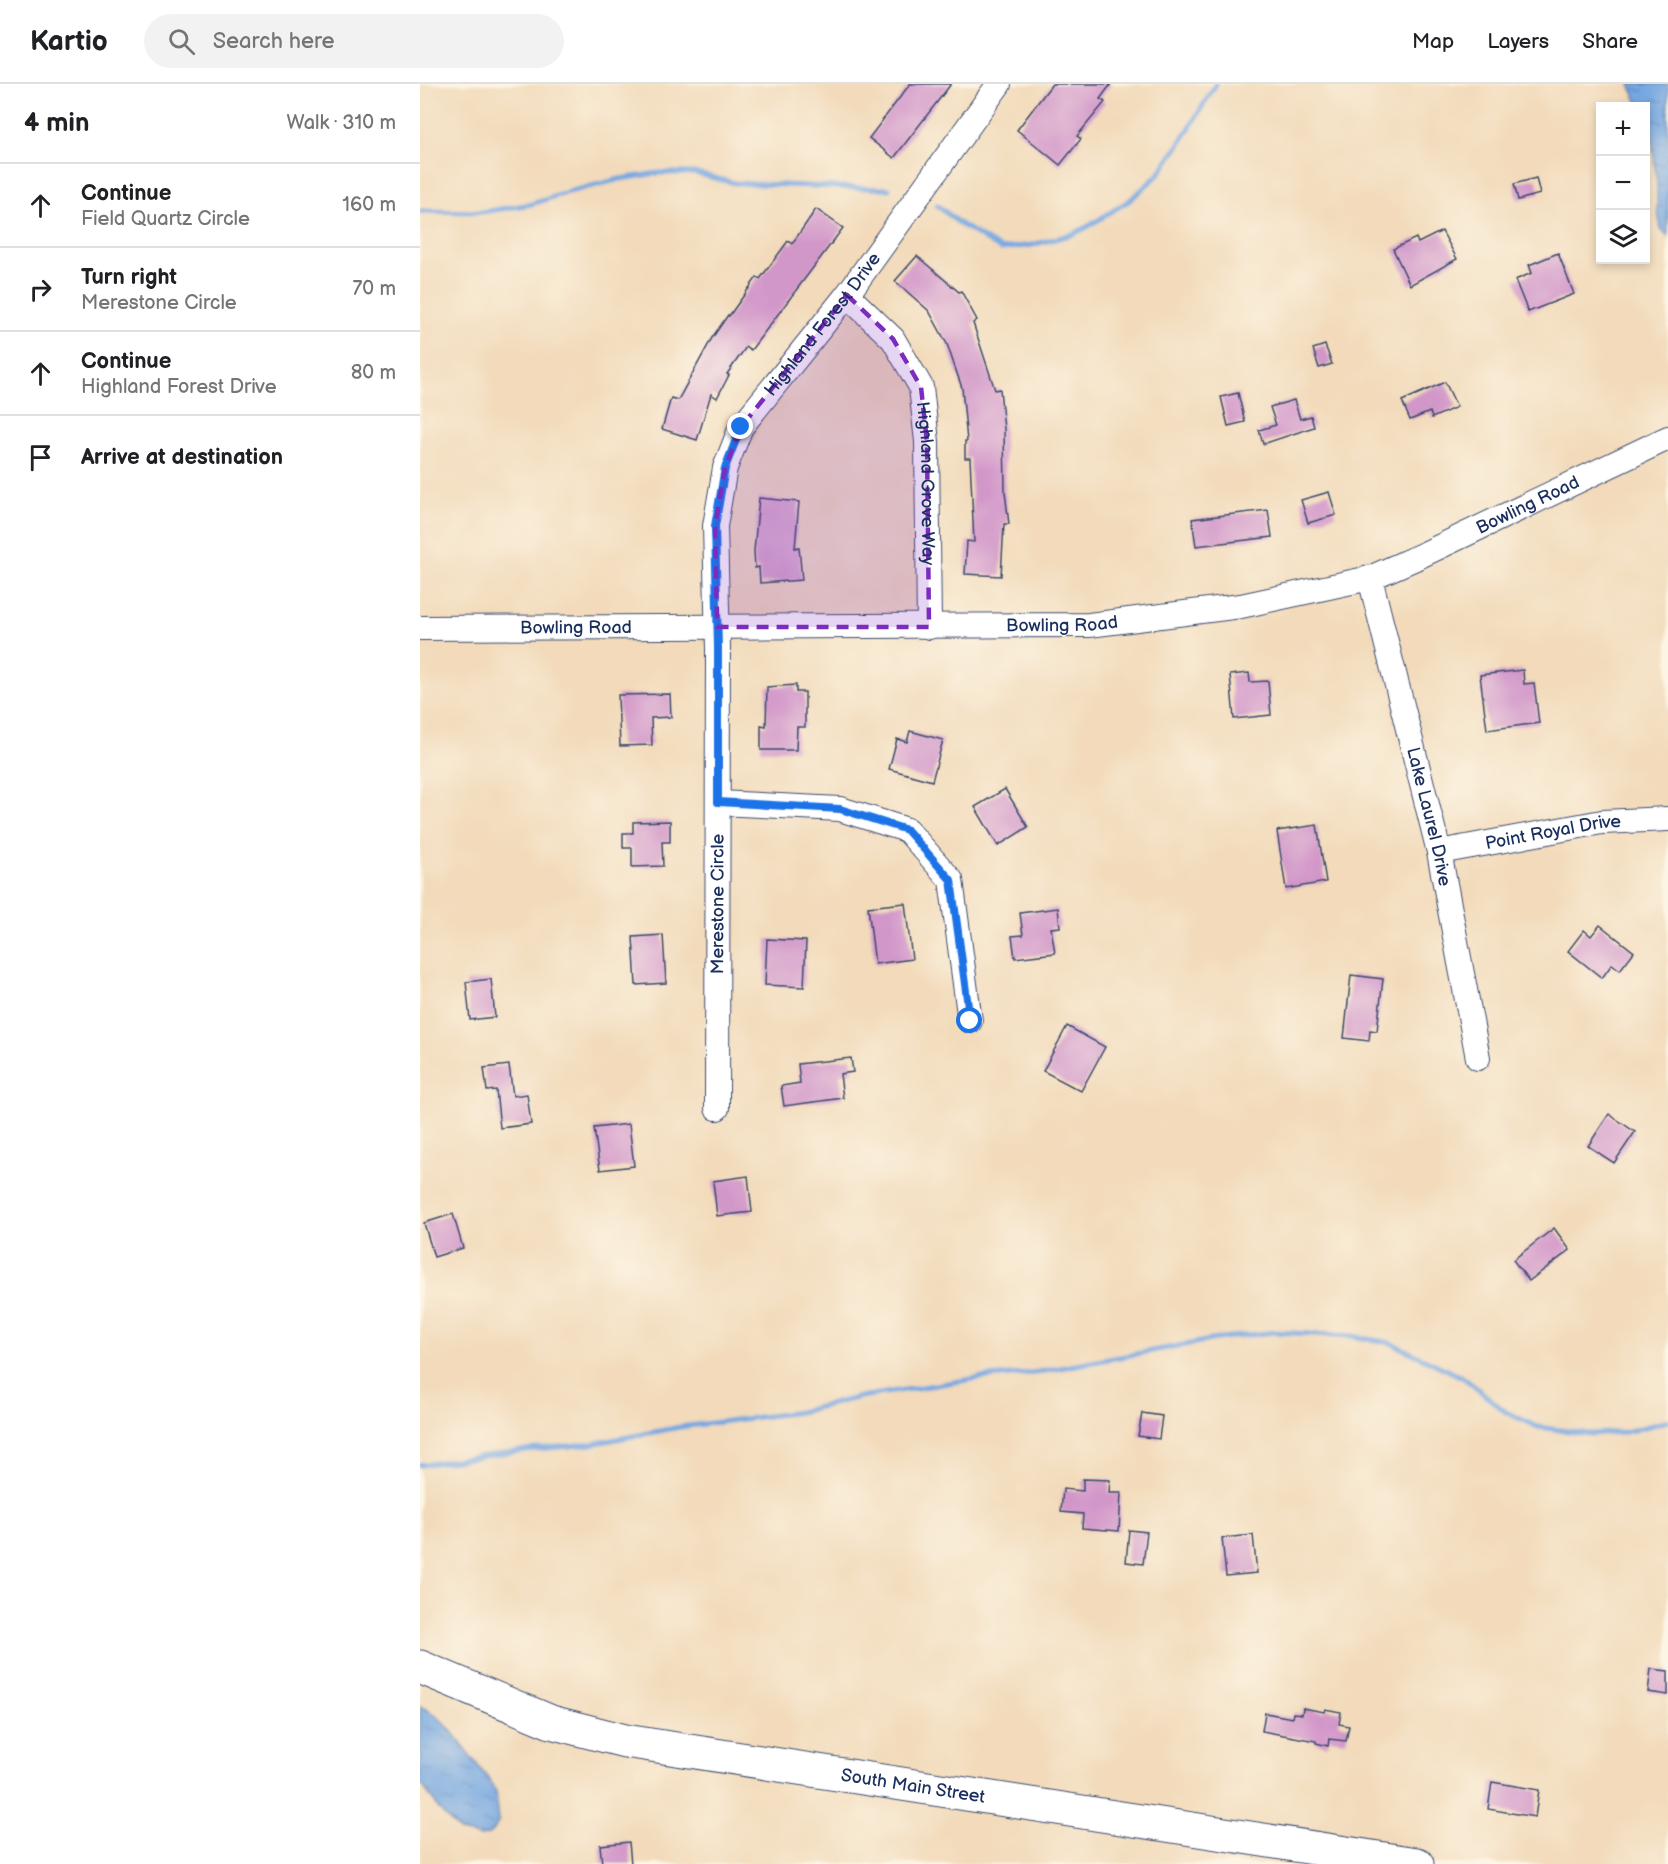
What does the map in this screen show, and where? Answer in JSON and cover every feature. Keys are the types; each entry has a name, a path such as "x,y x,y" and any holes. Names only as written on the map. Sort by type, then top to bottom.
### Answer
{"highway":[{"name":"South Main Street","path":"420,1667 551,1722 625,1742 1417,1864"}],"street":[{"name":"Highland Forest Drive","path":"717,627 715,526 725,468 741,427 847,295 999,84"},
{"name":"Highland Grove Way","path":"847,295 893,339 921,387 927,442 929,627"},
{"name":"Bowling Road","path":"420,628 1089,625 1240,606 1370,578 1668,438"},
{"name":"Lake Laurel Drive","path":"1370,578 1439,852 1478,1058"},
{"name":"Merestone Circle","path":"717,627 717,1108"},
{"path":"718,802 840,809 907,830 951,880 970,1021"},
{"name":"Point Royal Drive","path":"1439,852 1602,822 1668,819"}],"highlighted area":[{"path":"847,295 893,339 921,387 927,442 929,627 717,627 715,526 725,468 741,427"}],"water":[{"path":"1630,84 1668,84 1668,237 1661,229 1657,208 1657,184 1650,131 1650,102 1637,102"},
{"path":"420,1706 435,1714 449,1728 496,1792 499,1820 494,1830 487,1835 478,1836 460,1832 442,1813 420,1782"}],"building":[{"path":"910,84 951,84 894,158 869,138"},
{"path":"1052,84 1111,84 1100,99 1105,102 1077,136 1081,139 1060,165 1017,130"},
{"path":"1536,178 1540,194 1518,200 1514,184"},
{"path":"816,209 843,228 751,350 746,347 727,374 729,375 717,398 711,394 697,440 662,429 671,398 678,400 712,338 728,315 757,277 760,279 788,241 792,244"},
{"path":"1442,231 1457,259 1410,285 1393,249 1416,238 1418,243"},
{"path":"1558,253 1574,294 1528,312 1515,280 1532,273 1529,265"},
{"path":"917,256 959,292 961,291 977,320 973,323 995,390 1000,389 1004,429 1005,492 1009,524 1004,524 1001,576 965,574 967,541 974,542 970,458 965,458 965,441 967,441 962,388 947,344 929,311 895,281"},
{"path":"1325,345 1332,364 1319,368 1313,349"},
{"path":"1445,382 1457,407 1432,418 1430,412 1410,420 1402,401"},
{"path":"1238,393 1245,422 1228,426 1221,397"},
{"path":"1294,400 1300,419 1311,416 1314,427 1263,444 1259,430 1276,425 1270,407"},
{"path":"1329,492 1336,515 1308,523 1301,500"},
{"path":"759,498 799,502 795,548 799,547 802,580 760,583 759,567 755,568 754,551"},
{"path":"1268,510 1272,537 1196,546 1192,519"},
{"path":"1523,670 1524,684 1534,683 1539,723 1487,730 1480,675"},
{"path":"1249,673 1250,682 1268,681 1271,715 1234,719 1230,675"},
{"path":"796,685 796,692 805,692 805,727 797,727 796,750 761,750 761,725 766,726 767,687"},
{"path":"670,694 671,717 651,718 652,745 620,746 618,695"},
{"path":"910,731 943,740 932,781 889,769 897,739 907,742"},
{"path":"1005,789 1028,827 998,846 975,807"},
{"path":"670,821 670,842 662,842 663,866 632,867 632,848 623,848 623,833 633,833 633,822"},
{"path":"1317,825 1326,882 1286,889 1277,831"},
{"path":"905,903 912,959 875,964 868,907"},
{"path":"1058,908 1060,927 1051,928 1055,953 1015,958 1012,936 1023,935 1020,913"},
{"path":"1600,925 1634,952 1620,970 1612,964 1602,978 1568,951 1584,930 1591,936"},
{"path":"663,935 666,983 636,985 633,937"},
{"path":"767,939 806,941 804,987 765,985"},
{"path":"1351,975 1383,979 1377,1031 1370,1030 1369,1041 1344,1038"},
{"path":"491,979 495,1017 470,1020 466,982"},
{"path":"1067,1026 1105,1047 1081,1091 1043,1071"},
{"path":"851,1058 853,1072 840,1074 843,1098 784,1106 781,1086 800,1083 798,1064"},
{"path":"509,1065 513,1096 527,1094 531,1124 500,1128 496,1090 487,1091 484,1068"},
{"path":"1609,1114 1635,1132 1614,1163 1588,1146"},
{"path":"629,1124 634,1166 600,1170 594,1128"},
{"path":"748,1176 752,1212 717,1216 713,1181"},
{"path":"453,1214 463,1248 434,1257 424,1223"},
{"path":"1554,1228 1570,1250 1529,1281 1513,1260"},
{"path":"1142,1413 1162,1416 1159,1439 1138,1436"},
{"path":"1083,1479 1110,1480 1109,1493 1121,1493 1119,1531 1082,1528 1083,1514 1061,1512 1063,1489 1083,1491"},
{"path":"1129,1530 1147,1532 1143,1564 1126,1562"},
{"path":"1253,1535 1257,1573 1226,1576 1222,1538"},
{"path":"1651,1669 1668,1671 1668,1695 1648,1692"},
{"path":"1303,1708 1341,1712 1339,1724 1349,1726 1346,1741 1329,1739 1328,1746 1316,1743 1316,1741 1262,1731 1265,1713 1292,1718 1293,1713 1302,1714"},
{"path":"1492,1782 1539,1790 1535,1817 1488,1809"},
{"path":"629,1842 631,1864 602,1864 600,1845"}],"waterway":[{"path":"937,205 960,224 1001,249 1032,245 1073,234 1130,200 1158,175 1216,84"},
{"path":"420,211 482,212 532,204 620,179 658,173 694,173 735,183 889,189"},
{"path":"420,1465 526,1450 591,1444 680,1427 799,1412 860,1397 979,1378 1033,1373 1222,1338 1275,1332 1352,1336 1391,1343 1464,1378 1506,1412 1538,1427 1590,1434 1625,1432 1668,1421"}],"route":[{"path":"741,427 725,468 715,526 718,802 840,809 907,830 951,880 970,1021"}]}
